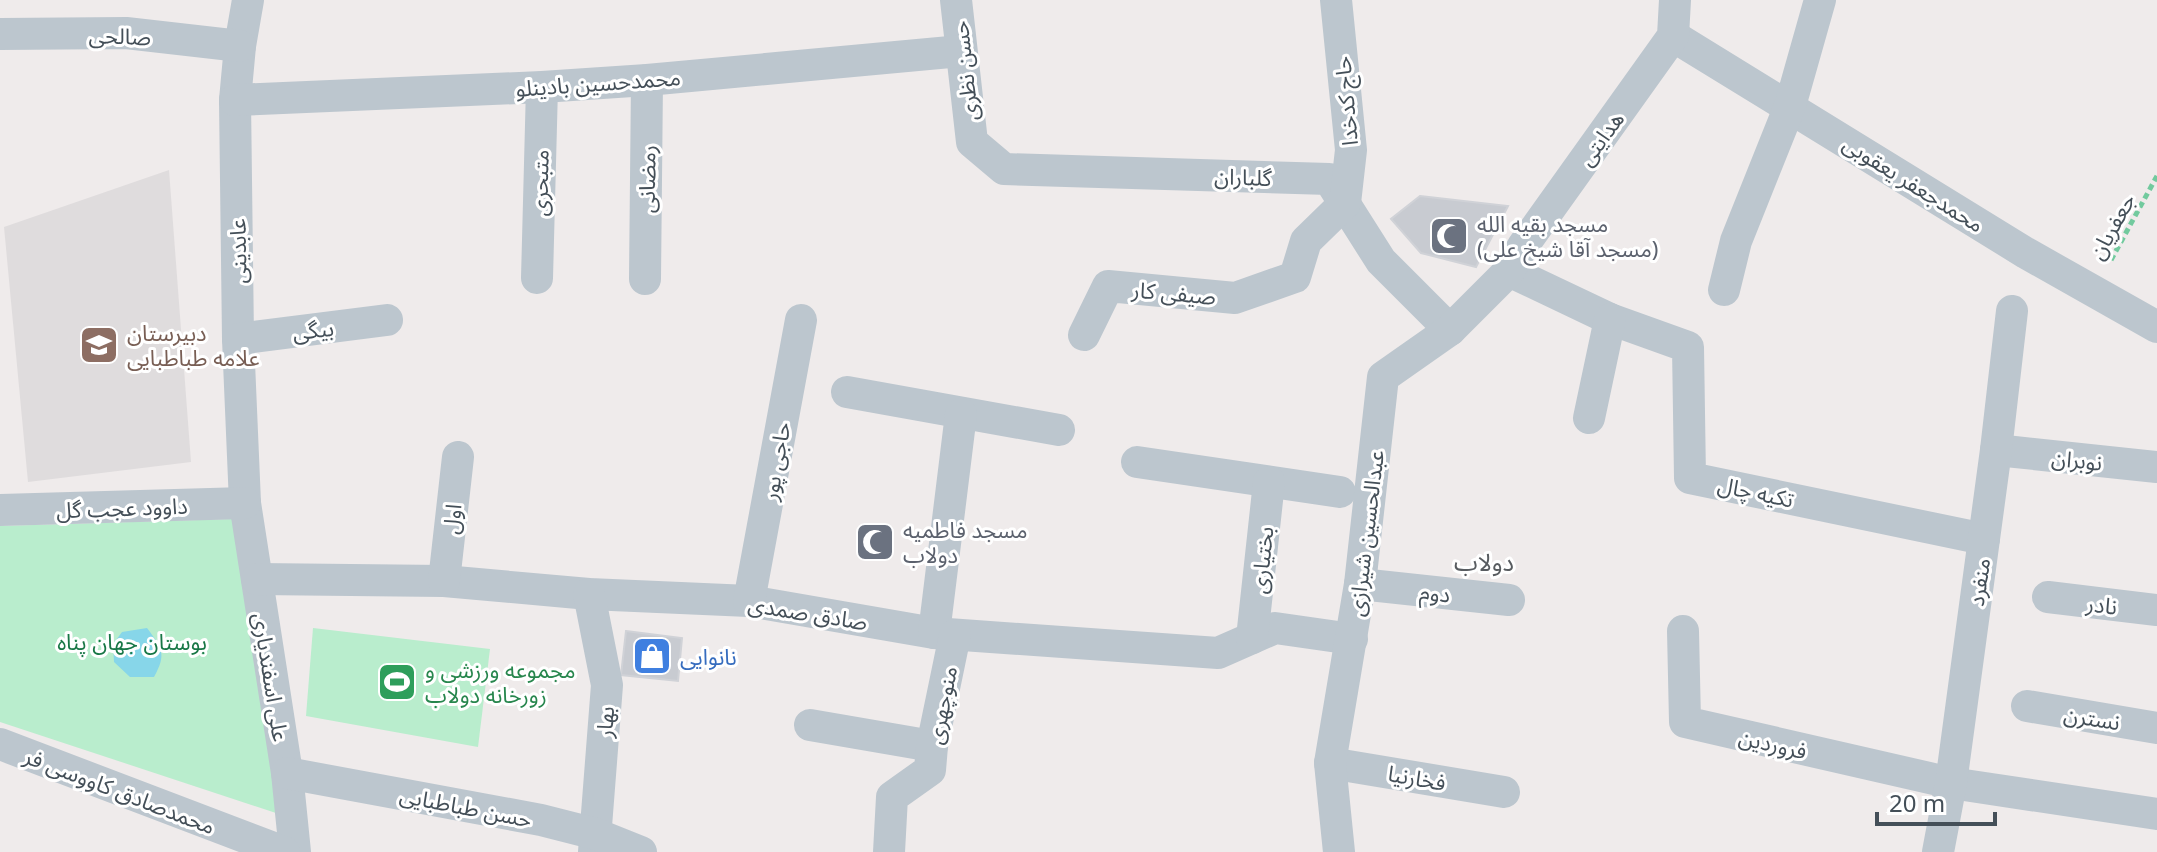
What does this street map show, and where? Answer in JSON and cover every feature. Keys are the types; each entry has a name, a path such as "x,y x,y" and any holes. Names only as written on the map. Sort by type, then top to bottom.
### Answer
{"street":[{"name":"عابدینی","path":"245,503 238,339 235,100 248,0"},
{"name":"حسن نظری","path":"956,0 972,142"},
{"name":"حاج کدخدا","path":"1336,0 1351,150 1345,203"},
{"path":"1673,36 1675,0"},
{"path":"1724,290 1736,241 1790,106 1820,0"},
{"name":"صالحی","path":"0,34 126,33 240,46"},
{"name":"محمدجعفر یعقوبی","path":"1673,36 2026,253 2157,327"},
{"name":"هدایتی","path":"1509,271 1523,246 1673,36"},
{"name":"محمدحسین بادینلو","path":"235,100 647,80 961,51"},
{"name":"رمضانی","path":"645,279 647,80"},
{"name":"متبحری","path":"537,278 542,87"},
{"name":"گلباران","path":"972,142 1004,169 1329,179 1381,261 1450,330"},
{"name":"صیفی کار","path":"1084,335 1108,286 1235,298 1295,277 1306,241 1345,203"},
{"name":"تکیه چال","path":"1509,271 1610,319 1688,347 1690,478 1984,539"},
{"name":"عبدالحسین شیرازی","path":"1339,852 1330,763 1360,584 1383,377 1450,330 1509,271"},
{"name":"منفرد","path":"1938,852 1951,783 2012,311"},
{"path":"1589,418 1610,319"},
{"name":"بیگی","path":"238,339 387,320"},
{"name":"حاجی پور","path":"749,601 801,320"},
{"path":"847,392 1059,430"},
{"name":"منوچهری","path":"889,852 892,797 930,770 961,414"},
{"name":"نوبران","path":"1996,450 2157,467"},
{"name":"اول","path":"444,581 458,457"},
{"path":"1137,462 1340,492"},
{"name":"بختیاری","path":"1252,638 1269,482"},
{"name":"داوود عجب گل","path":"0,510 245,503"},
{"name":"علی اسفندیاری","path":"245,503 287,773 295,852"},
{"name":"صادق صمدی","path":"257,579 444,581 589,594 749,601 944,634 1218,653 1275,628 1352,639"},
{"name":"دوم","path":"1360,584 1509,600"},
{"name":"بهار","path":"589,594 607,685 595,843"},
{"name":"نادر","path":"2048,597 2157,610"},
{"name":"فروردین","path":"1683,631 1685,722 1951,783"},
{"name":"نسترن","path":"2027,706 2157,728"},
{"path":"810,725 932,746"},
{"name":"محمدصادق کاووسی فر","path":"0,744 284,852"},
{"name":"فخارنیا","path":"1330,763 1504,792"},
{"name":"حسن طباطبایی","path":"287,773 541,820 595,843 641,852"},
{"path":"1951,783 2157,814"}],"path":[{"name":"جعفریان","path":"2094,292 2157,176"}],"shaded area":[{"name":"دبیرستان علامه طباطبایی","path":"169,170 191,462 28,482 4,227"}],"green space":[{"name":"بوستان جهان پناه","path":"232,519 285,816 0,722 0,526"},
{"name":"مجموعه ورزشی و زورخانه دولاب","path":"313,628 490,649 478,747 306,716"}],"water":[{"path":"147,628 161,651 160,662 154,677 130,677 114,662 113,644 122,632"}],"building":[{"name":"مسجد بقیه الله (مسجد آقا شیخ علی)","path":"1420,196 1508,206 1476,267 1421,253 1391,219"},
{"name":"نانوایی","path":"626,631 682,638 678,681 621,675"}],"place":[{"name":"مسجد بقیه الله (مسجد آقا شیخ علی)","path":"1449,236"},
{"name":"دبیرستان علامه طباطبایی","path":"99,345"},
{"name":"مسجد فاطمیه دولاب","path":"875,542"},
{"name":"نانوایی","path":"652,656"},
{"name":"مجموعه ورزشی و زورخانه دولاب","path":"397,682"}],"district":[{"name":"دولاب","path":"1484,561"}]}
